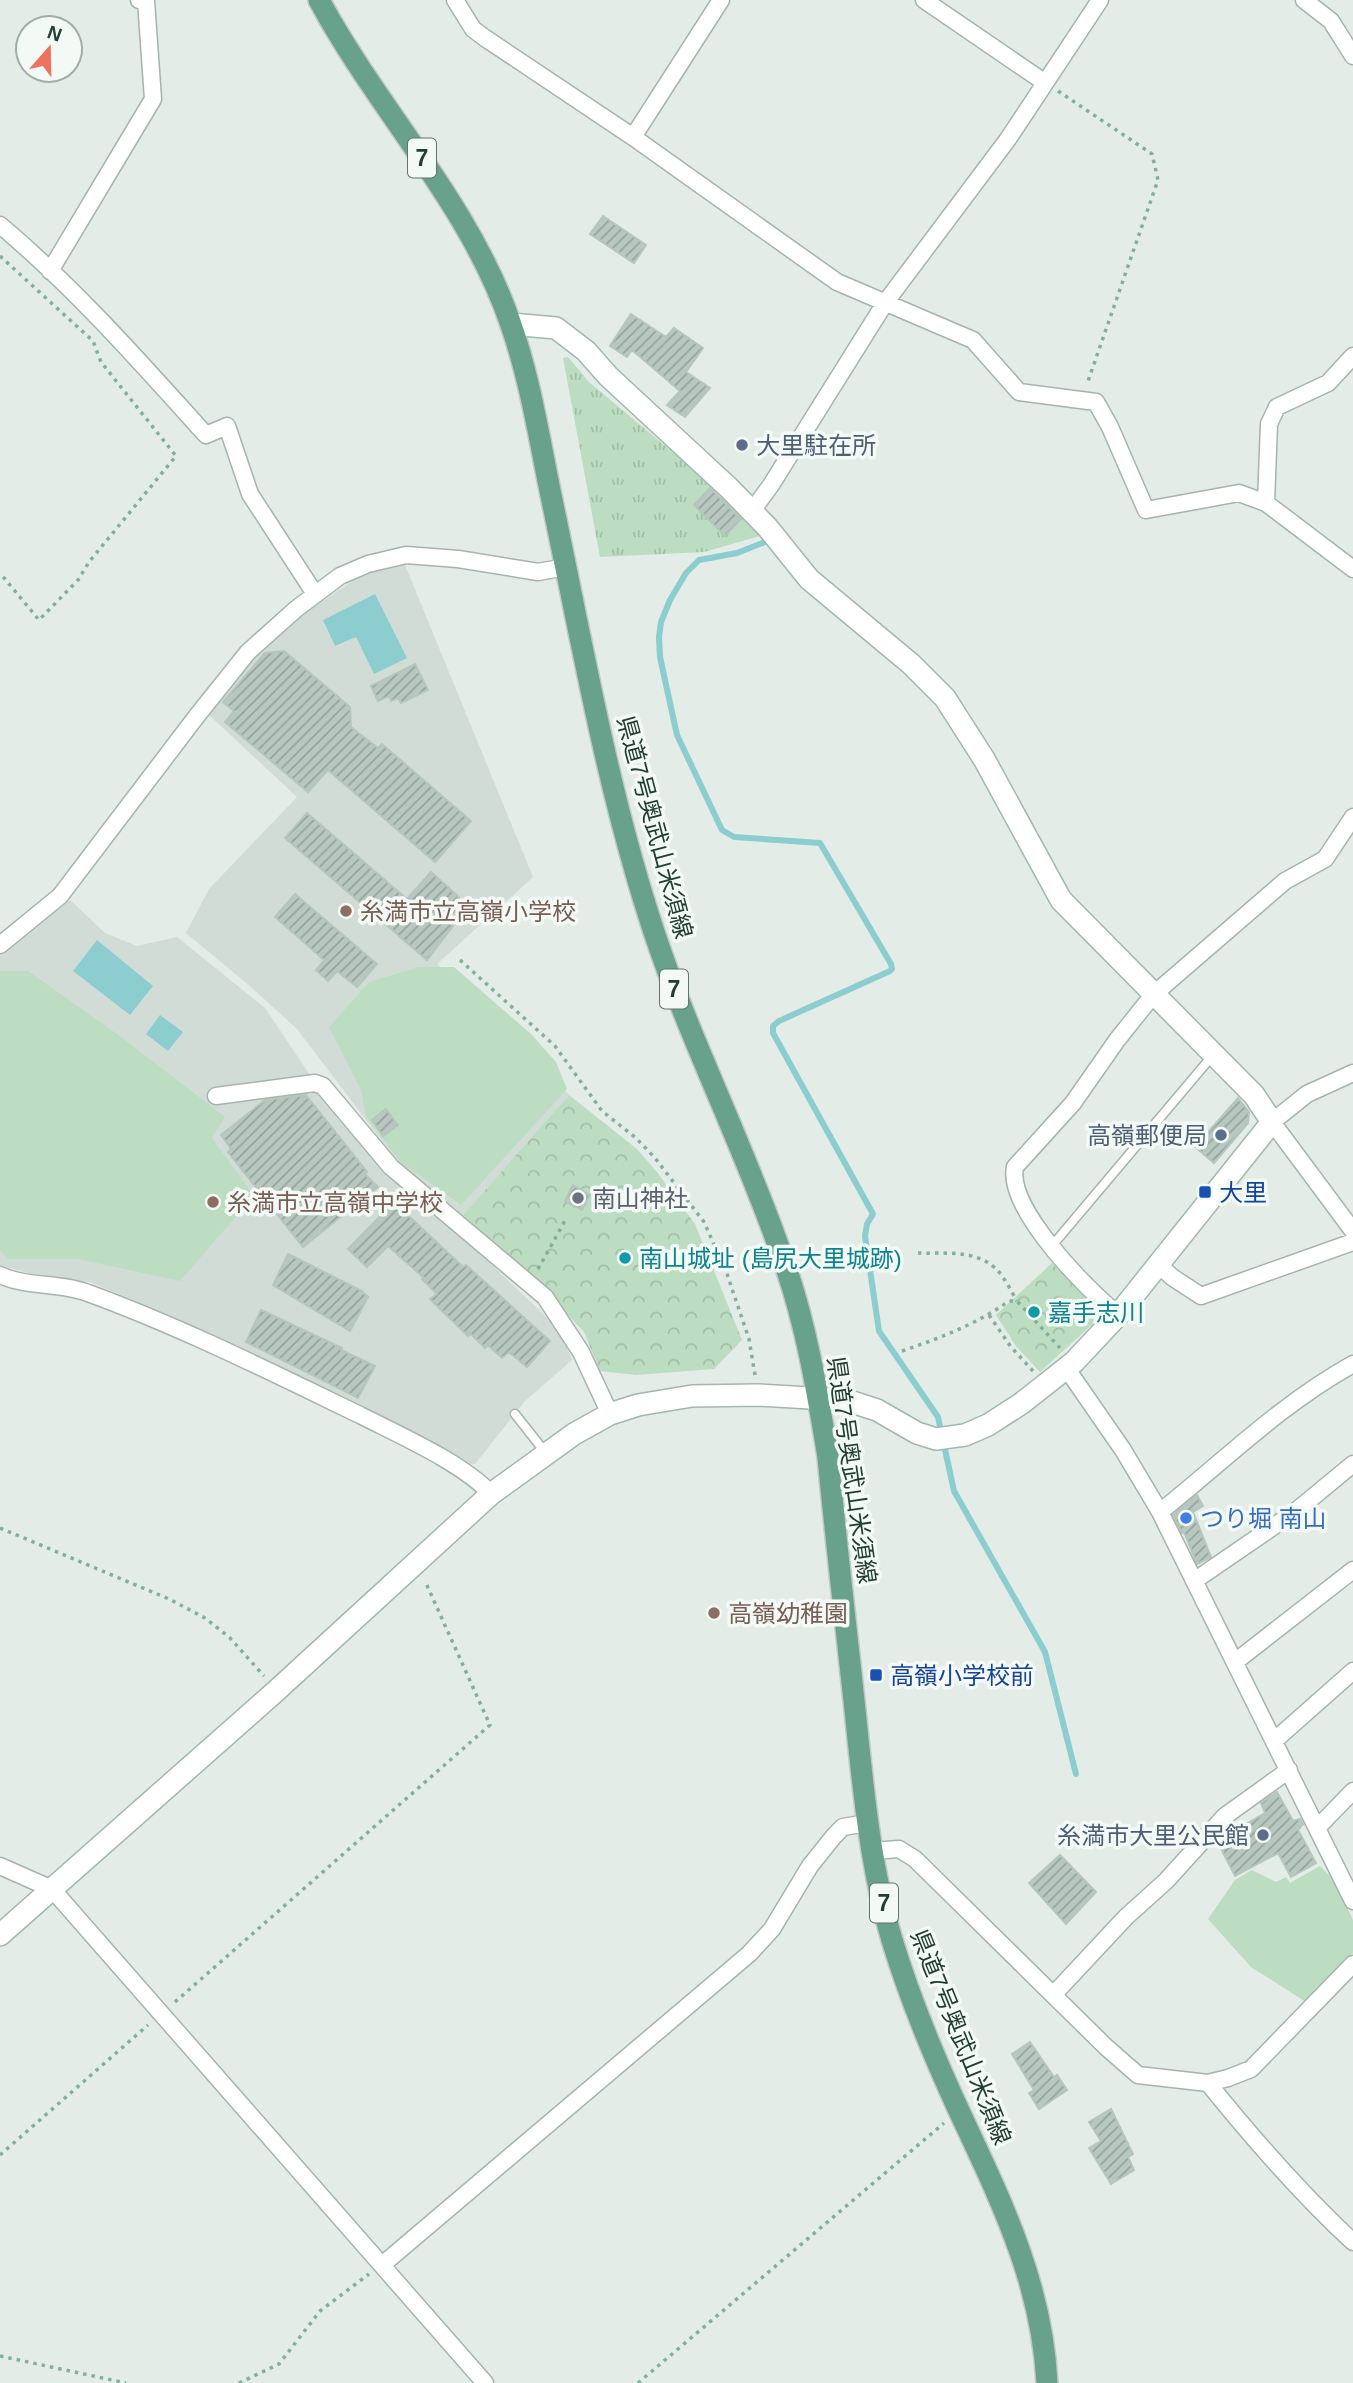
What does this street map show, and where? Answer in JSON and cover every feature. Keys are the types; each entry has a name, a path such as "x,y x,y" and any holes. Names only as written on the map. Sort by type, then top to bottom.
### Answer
{"main road":[{"name":"県道7号奥武山米須線","path":"319,0 339,37 432,172 481,257 511,324 534,412 620,819 633,864 672,983 783,1260 806,1336 828,1457 867,1823 892,1938 934,2055 1007,2213 1024,2258 1043,2341 1047,2383"}],"street":[{"path":"50,271 153,99 146,1 139,0"},
{"path":"455,0 473,29 485,38 633,137 837,282 973,340 1019,392 1096,402 1110,427 1146,510 1239,493 1266,503 1353,569"},
{"path":"633,137 720,0"},
{"path":"924,0 1044,82"},
{"path":"751,511 771,485 885,303 1008,139 1100,0"},
{"path":"1304,0 1331,21 1353,56"},
{"path":"0,225 140,362 206,435 227,426 250,494 315,594"},
{"path":"511,324 556,328 576,343 751,511 809,579 911,664 945,698 984,759 1061,900 1254,1096 1353,1231"},
{"path":"1266,503 1269,424 1277,407 1328,383 1353,356"},
{"path":"0,944 60,897 187,728 248,652 340,576 368,564 407,555 458,559 538,572 566,567"},
{"path":"1118,1315 1051,1247 1016,1186 1015,1167 1073,1103 1117,1040 1153,995 1285,881 1325,859 1353,817"},
{"path":"0,1935 276,1691 491,1494 575,1434 610,1414 638,1405 692,1396 758,1395 819,1398 861,1404 877,1410 916,1433 936,1439 965,1435 988,1425 1071,1366 1118,1315 1272,1122 1307,1094 1353,1073"},
{"path":"216,1096 315,1083 323,1086 391,1167 545,1297 581,1352 610,1414"},
{"path":"1159,1265 1201,1296 1353,1242"},
{"path":"0,1275 12,1281 85,1291 218,1348 383,1427 475,1476 491,1494"},
{"path":"1160,1512 1278,1412 1327,1378 1353,1364"},
{"path":"1071,1366 1160,1512 1353,1901"},
{"path":"1194,1581 1296,1511 1353,1464"},
{"path":"1235,1662 1353,1570"},
{"path":"1274,1741 1353,1671"},
{"path":"1054,1994 1126,1917 1166,1881 1225,1816 1289,1770"},
{"path":"1317,1828 1353,1791"},
{"path":"382,2265 749,1954 772,1929 810,1866 834,1836 843,1827 867,1823"},
{"path":"873,1851 899,1849 915,1859 1106,2047 1138,2075 1208,2083 1251,2069 1353,1964"},
{"path":"0,1866 52,1889 485,2383"},
{"path":"1208,2083 1265,2154 1312,2204 1353,2242"}],"lane":[{"path":"1051,1247 1213,1055"},
{"path":"514,1414 547,1454"}],"path":[{"path":"1044,82 1152,154 1158,180 1081,400"},
{"path":"0,256 93,341 101,362 176,456 89,562 78,580 39,620 0,573"},
{"path":"460,960 555,1046 602,1111 636,1138 655,1158 704,1222 727,1274 749,1339 756,1381"},
{"path":"541,1265 566,1219"},
{"path":"918,1253 949,1253 978,1258 995,1268 1017,1301 1071,1366"},
{"path":"902,1351 946,1336 989,1315 1009,1301 1017,1301"},
{"path":"989,1315 1011,1347 1047,1384"},
{"path":"0,1528 169,1599 205,1618 230,1638 276,1691"},
{"path":"0,2155 489,1724 417,1563"},
{"path":"638,2383 959,2110"},
{"path":"239,2383 279,2364 320,2311 382,2265"},
{"path":"0,2356 126,2383"}],"shaded area":[{"name":"糸満市立高嶺小学校","path":"405,565 533,877 437,964 504,1027 569,1095 463,1215 398,1162 297,1029 186,933 209,889 297,797 208,714 242,669 299,617 363,574"},
{"name":"糸満市立高嶺中学校","path":"70,900 105,933 137,946 177,937 265,1008 320,1090 466,1235 472,1246 560,1330 572,1360 525,1401 475,1464 468,1464 365,1407 167,1314 90,1282 32,1274 0,1265 0,955"}],"green space":[{"path":"568,357 589,382 688,465 760,536 704,552 600,557 563,358"},
{"path":"419,967 454,967 531,1034 556,1062 567,1089 461,1205 400,1161 366,1116 361,1090 329,1027 369,982"},
{"path":"0,971 28,971 117,1034 225,1117 212,1138 254,1196 180,1281 78,1259 9,1259 0,1250"},
{"path":"569,1095 637,1149 695,1224 742,1340 714,1369 636,1375 600,1371 584,1332 529,1274 463,1215"},
{"path":"1052,1263 1100,1313 1099,1318 1040,1372 1016,1346 996,1315"},
{"path":"1320,1866 1334,1880 1353,1920 1353,1953 1306,2002 1251,1967 1208,1919 1235,1880 1252,1870 1276,1882 1286,1877 1290,1883"}],"water":[{"path":"375,594 407,658 374,674 356,637 335,646 323,620"},
{"path":"97,940 153,986 130,1015 73,971"},
{"path":"160,1015 183,1032 168,1051 146,1034"}],"building":[{"path":"603,216 646,245 634,263 590,234"},
{"path":"631,314 666,337 674,328 703,348 686,372 710,388 685,417 667,405 680,391 632,350 627,357 610,346"},
{"path":"710,488 741,519 725,536 694,505"},
{"path":"284,651 350,707 351,727 378,748 382,744 471,821 435,862 328,770 308,792 225,722 234,711 223,702 265,653"},
{"path":"415,664 428,690 401,703 398,698 391,701 389,696 378,701 371,686"},
{"path":"307,813 407,899 431,872 459,897 453,904 460,911 450,923 453,926 427,960 285,838"},
{"path":"295,894 377,964 357,987 337,971 328,981 316,970 324,960 275,917"},
{"path":"306,1095 367,1172 365,1174 378,1187 303,1247 228,1152 231,1149 221,1135 265,1100"},
{"name":"高嶺郵便局","path":"1238,1098 1249,1112 1248,1123 1214,1163 1195,1147"},
{"path":"386,1109 398,1125 383,1136 372,1120"},
{"name":"南山神社","path":"573,1185 590,1195 582,1210 565,1201"},
{"path":"394,1202 463,1267 466,1265 550,1341 527,1367 509,1352 502,1358 488,1345 485,1348 471,1334 468,1336 430,1299 437,1294 422,1279 424,1278 388,1246 367,1267 348,1249"},
{"path":"288,1254 362,1291 368,1297 350,1331 273,1285"},
{"path":"261,1310 375,1366 358,1398 246,1342"},
{"path":"1197,1495 1203,1506 1193,1512 1211,1557 1197,1564 1184,1532 1182,1533 1173,1515"},
{"name":"糸満市大里公民館","path":"1277,1792 1293,1821 1300,1819 1303,1824 1298,1830 1316,1863 1291,1877 1278,1853 1235,1876 1217,1841 1265,1813 1261,1803"},
{"path":"1060,1855 1096,1892 1066,1924 1029,1883"},
{"path":"1030,2042 1054,2077 1057,2075 1067,2090 1039,2109 1029,2093 1034,2090 1012,2054"},
{"path":"1111,2109 1133,2154 1128,2157 1134,2170 1111,2184 1089,2148 1101,2141 1089,2122"}],"waterway":[{"path":"765,542 737,553 699,560 686,573 670,600 661,622 660,657 677,735 722,830 734,837 820,843 891,964 890,971 779,1021 773,1026 773,1033 873,1214 867,1224 865,1236 879,1331 938,1417 954,1491 1045,1652 1076,1774"}],"place":[{"name":"大里駐在所","path":"742,445"},
{"name":"糸満市立高嶺小学校","path":"346,911"},
{"name":"高嶺郵便局","path":"1221,1135"},
{"name":"大里","path":"1205,1192"},
{"name":"南山神社","path":"578,1198"},
{"name":"糸満市立高嶺中学校","path":"213,1202"},
{"name":"南山城址 (島尻大里城跡)","path":"625,1258"},
{"name":"嘉手志川","path":"1034,1312"},
{"name":"つり堀 南山","path":"1186,1518"},
{"name":"高嶺幼稚園","path":"714,1613"},
{"name":"高嶺小学校前","path":"876,1675"},
{"name":"糸満市大里公民館","path":"1263,1835"}]}
